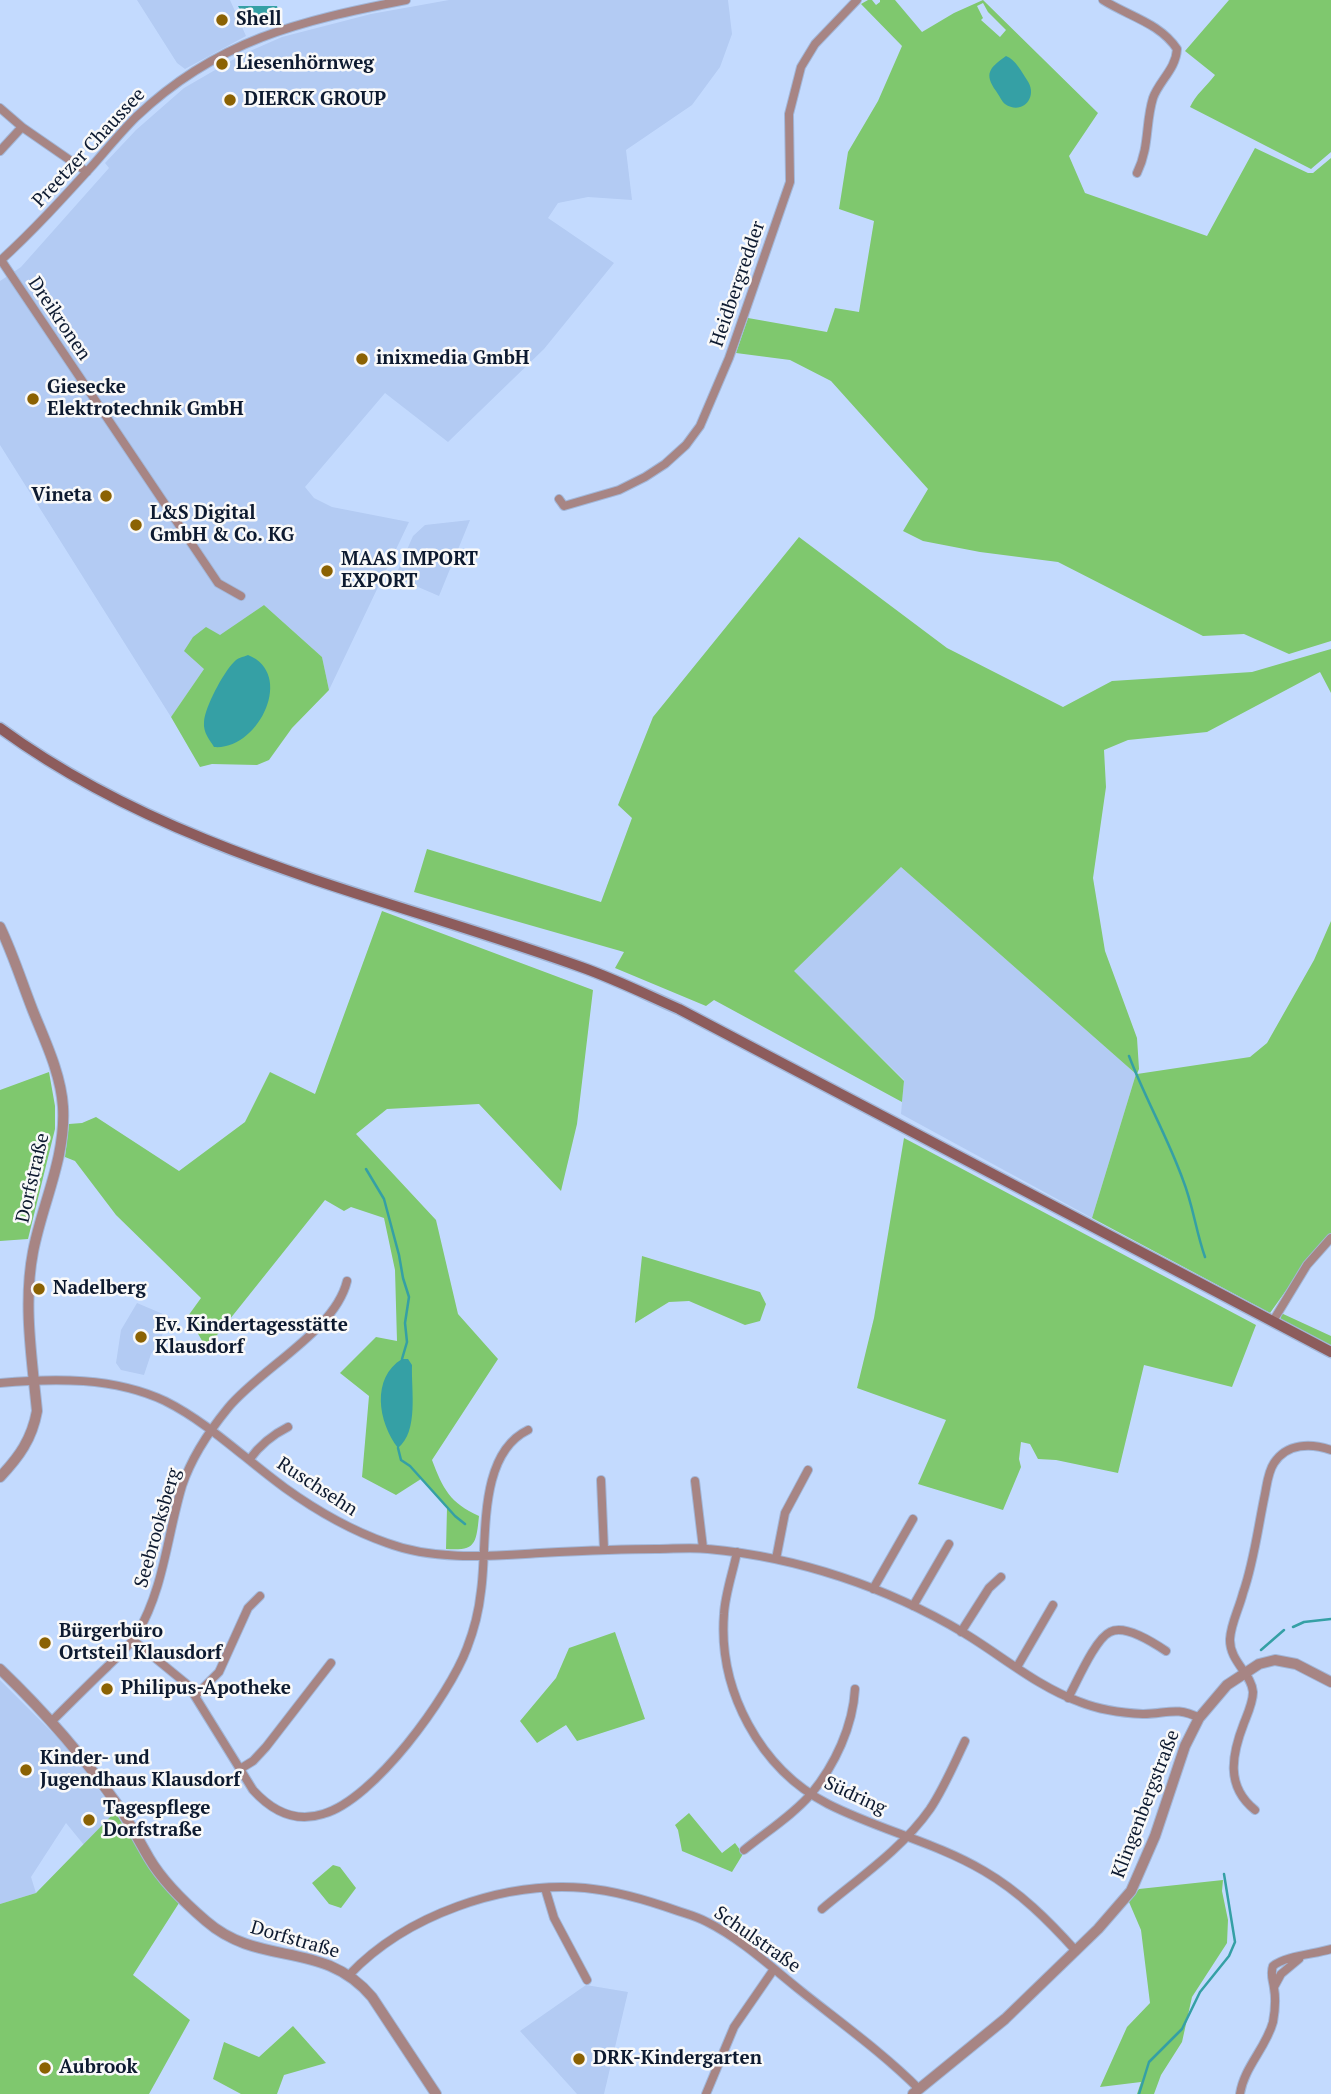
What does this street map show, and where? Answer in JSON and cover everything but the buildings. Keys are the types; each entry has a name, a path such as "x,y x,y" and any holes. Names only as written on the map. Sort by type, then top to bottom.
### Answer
{"main road":[{"path":"0,728 58,767 174,828 237,853 583,968 679,1009 1331,1352"}],"street":[{"name":"Preetzer Chaussee","path":"0,261 42,220 135,119 164,92 214,58 287,27 406,0"},
{"name":"Heidbergredder","path":"559,499 564,506 619,490 645,477 686,445 700,426 729,358 790,182 789,114 801,67 815,44 857,0"},
{"path":"1104,0 1151,24 1177,49 1175,62 1153,98 1146,155 1137,173"},
{"path":"0,107 22,127 87,172"},
{"path":"0,151 22,127"},
{"name":"Dreikronen","path":"0,261 218,583 241,596"},
{"name":"Dorfstraße","path":"0,927 50,1054 61,1089 63,1108 56,1168 30,1270 29,1321 37,1411 27,1445 0,1477"},
{"path":"1273,1321 1307,1265 1331,1238"},
{"name":"Seebrooksberg","path":"51,1722 134,1640 159,1584 183,1483 212,1430 230,1406 335,1308 344,1295 347,1281"},
{"path":"0,1383 34,1380"},
{"name":"Ruschsehn","path":"34,1380 109,1384 164,1401 212,1430 307,1503 356,1531 406,1549 484,1557 604,1550 704,1549"},
{"path":"248,1460 266,1442 288,1427"},
{"path":"134,1640 178,1675 196,1695 240,1769 262,1800 281,1813 294,1816 324,1814 339,1808 359,1793 426,1719 462,1661 481,1592 484,1528 489,1494 499,1462 509,1445 528,1430"},
{"path":"1255,1810 1239,1791 1234,1778 1235,1747 1250,1709 1253,1693 1234,1657 1230,1640 1247,1580 1273,1464 1290,1449 1301,1445 1331,1450"},
{"path":"776,1559 785,1513 808,1470"},
{"path":"601,1480 604,1550"},
{"path":"695,1480 704,1549 776,1559 873,1589 913,1606 961,1632 1069,1698 1105,1709 1145,1714 1179,1710 1199,1718"},
{"path":"873,1589 913,1519"},
{"path":"913,1606 949,1544"},
{"name":"Südring","path":"737,1552 724,1613 724,1642 730,1680 743,1714 764,1749 790,1777 841,1810 960,1857 1004,1883 1037,1910 1076,1951"},
{"path":"961,1632 989,1588 1001,1577"},
{"path":"196,1695 219,1672 248,1608 260,1596"},
{"path":"1017,1667 1053,1605"},
{"path":"1069,1698 1099,1641 1110,1631 1117,1630 1143,1637 1166,1651"},
{"name":"Klingenbergstraße","path":"916,2092 1005,2019 1098,1929 1131,1891 1155,1836 1185,1745 1199,1718 1227,1685 1259,1664 1275,1660 1307,1668 1331,1682"},
{"path":"240,1769 253,1761 266,1747 331,1663"},
{"name":"Dorfstraße","path":"0,1669 51,1722 120,1808 157,1870 182,1899 216,1931 247,1946 315,1960 349,1975 360,1983 436,2094"},
{"path":"744,1850 811,1793 847,1731 854,1706 855,1689"},
{"path":"822,1909 907,1836 940,1793 965,1741"},
{"path":"545,1888 554,1918 587,1980"},
{"name":"Schulstraße","path":"349,1975 360,1963 400,1933 442,1911 490,1897 545,1888 584,1888 645,1899 706,1921 732,1937 774,1969 916,2092"},
{"path":"1240,2094 1245,2077 1267,2038 1275,2007 1274,1987 1281,1974 1302,1957 1331,1949"},
{"path":"706,2094 734,2027 774,1969"}],"shaded area":[{"path":"137,0 230,0 246,36 185,69 177,63"},
{"path":"449,0 728,0 732,34 720,67 692,105 626,150 632,200 588,197 558,203 548,218 614,263 544,349 448,442 385,393 305,487 314,498 332,507 409,522 329,690 322,657 264,605 220,636 204,669 171,717 0,445 0,281 21,267 109,168 105,163 136,130 184,88 241,55 282,37 371,14"},
{"path":"238,6 277,6 279,13 248,24"},
{"path":"1006,56 1018,66 1030,86 1030,98 1027,103 1017,108 1004,103 989,76 992,68"},
{"path":"470,520 439,596 395,577 413,536 425,525"},
{"path":"248,655 262,665 269,678 270,694 265,710 257,725 245,737 230,745 214,747 204,726 205,716 215,690 225,674 237,660"},
{"path":"901,867 1136,1074 1092,1218 901,1114 904,1080 793,971"},
{"name":"Ev. Kindertagesstätte Klausdorf","path":"137,1303 170,1317 158,1345 151,1354 144,1375 121,1370 116,1363 121,1330"},
{"path":"402,1359 408,1359 412,1365 412,1410 409,1431 398,1448 386,1426 381,1401 385,1377"},
{"path":"0,1680 69,1749 115,1812 84,1845 66,1823 31,1877 36,1893 0,1904"},
{"name":"DRK-Kindergarten","path":"586,1985 628,1992 604,2094 577,2094 520,2031"}],"green space":[{"path":"868,0 872,0 876,5 880,0 895,0 922,32 983,0 1098,113 1069,156 1085,193 1207,236 1255,148 1308,173 1313,173 1331,158 1331,641 1289,654 1244,634 1203,636 1058,562 980,552 923,541 903,531 928,489 831,381 790,360 736,353 748,318 827,332 835,308 859,312 874,221 839,209 848,152 878,101 902,46 861,4","holes":["983,3 1006,30 1000,37 981,20 983,18 977,6"]},
{"path":"1229,0 1331,0 1331,152 1311,169 1190,107 1215,75 1185,51"},
{"path":"799,537 947,648 1063,707 1112,681 1252,672 1331,649 1331,693 1320,672 1207,732 1128,740 1104,750 1106,787 1093,878 1105,951 1137,1038 1137,1074 1250,1057 1267,1043 1314,960 1331,921 1331,1233 1307,1261 1270,1313 1092,1218 1136,1074 901,867 794,971 904,1081 902,1102 714,1000 706,1006 615,968 624,952 414,892 427,849 601,902 632,818 618,805 653,717"},
{"path":"264,605 322,657 329,690 292,728 269,760 257,765 212,764 200,767 171,717 204,669 184,651 193,637 206,627 220,635"},
{"path":"382,911 593,990 577,1124 561,1191 479,1104 387,1109 356,1134 436,1220 458,1314 498,1359 432,1460 440,1479 454,1500 479,1516 473,1544 463,1549 446,1549 447,1508 421,1479 396,1495 362,1477 369,1396 340,1373 376,1337 397,1341 395,1270 384,1218 351,1207 344,1211 325,1200 218,1334 205,1346 188,1316 201,1298 116,1215 75,1161 65,1157 69,1124 82,1123 96,1117 179,1171 245,1122 270,1072 315,1094"},
{"path":"49,1072 55,1106 55,1129 28,1239 0,1241 0,1090"},
{"path":"904,1138 1256,1325 1232,1387 1144,1365 1118,1473 1056,1460 1038,1459 1030,1444 1021,1442 1021,1467 1003,1510 918,1484 946,1420 857,1388 874,1318"},
{"path":"642,1256 760,1292 766,1304 760,1321 745,1325 689,1301 669,1302 635,1323"},
{"path":"1281,1313 1331,1336 1331,1348 1281,1319"},
{"path":"615,1632 645,1719 577,1741 566,1725 537,1743 520,1721 556,1678 569,1648"},
{"path":"115,1812 153,1873 179,1903 133,1975 190,2020 149,2094 0,2094 0,1904 36,1893"},
{"path":"689,1813 722,1853 735,1843 743,1854 732,1872 682,1851 675,1825"},
{"path":"333,1865 340,1867 356,1888 341,1908 329,1904 312,1883"},
{"path":"1223,1880 1222,1891 1228,1920 1227,1943 1192,1997 1182,2042 1161,2075 1154,2094 1137,2094 1141,2082 1100,2087 1127,2027 1150,2003 1141,1930 1129,1902 1139,1889"},
{"path":"293,2026 326,2063 284,2075 277,2094 241,2094 213,2079 224,2042 259,2057"}],"waterway":[{"path":"1129,1056 1183,1180 1205,1257"},
{"path":"366,1169 384,1199 409,1297 405,1323 407,1342 402,1359"},
{"path":"398,1448 401,1460 410,1466 465,1524"},
{"path":"1293,1627 1304,1622 1331,1619"},
{"path":"1261,1650 1284,1630"},
{"path":"1139,2094 1149,2062 1182,2029 1200,1992 1229,1956 1235,1942 1224,1874"}],"place":[{"name":"Shell","path":"222,20"},
{"name":"Liesenhörnweg","path":"222,64"},
{"name":"DIERCK GROUP","path":"230,100"},
{"name":"inixmedia GmbH","path":"362,359"},
{"name":"Giesecke Elektrotechnik GmbH","path":"33,399"},
{"name":"Vineta","path":"106,496"},
{"name":"L&S Digital GmbH & Co. KG","path":"136,525"},
{"name":"MAAS IMPORT EXPORT","path":"327,571"},
{"name":"Nadelberg","path":"39,1289"},
{"name":"Ev. Kindertagesstätte Klausdorf","path":"141,1337"},
{"name":"Bürgerbüro Ortsteil Klausdorf","path":"45,1643"},
{"name":"Philipus-Apotheke","path":"107,1689"},
{"name":"Kinder- und Jugendhaus Klausdorf","path":"26,1770"},
{"name":"Tagespflege Dorfstraße","path":"89,1820"},
{"name":"DRK-Kindergarten","path":"579,2059"},
{"name":"Aubrook","path":"45,2068"}]}
